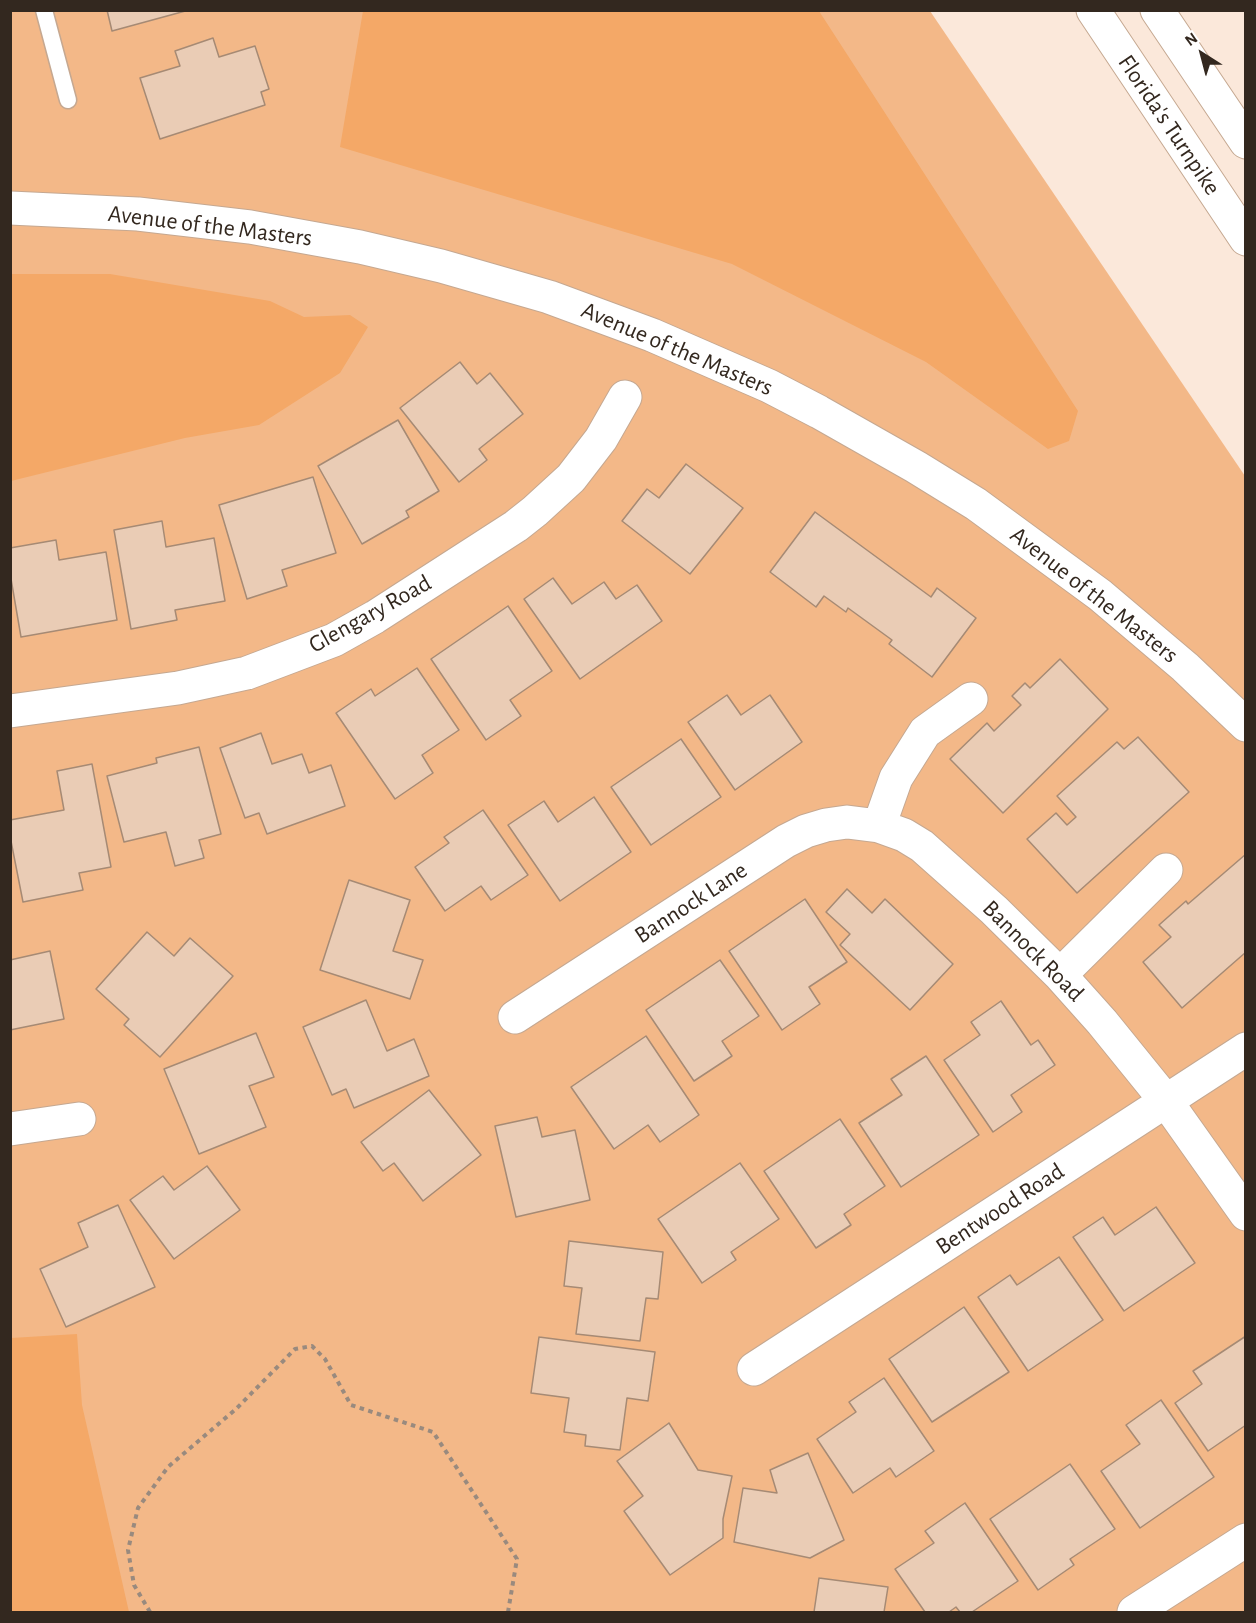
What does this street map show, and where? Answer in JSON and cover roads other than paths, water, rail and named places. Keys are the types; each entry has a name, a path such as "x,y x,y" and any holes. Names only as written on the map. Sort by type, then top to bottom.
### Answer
{"main road":[{"name":"Florida's Turnpike","path":"1093,10 1245,239"},
{"path":"1157,10 1245,142"},
{"name":"Avenue of the Masters","path":"10,208 161,216 250,227 360,246 538,294 652,335 769,386 819,412 976,504 1100,594 1185,667 1245,724"},
{"name":"Glengary Road","path":"10,711 178,688 247,673 334,640 375,617 516,526 535,511 571,478 601,439 625,397"},
{"path":"879,826 896,778 925,732 971,699"},
{"name":"Bannock Lane","path":"515,1017 786,841 806,831 826,825 847,822 879,826"},
{"name":"Bannock Road","path":"879,826 904,835 922,846 994,910 1060,975 1102,1022 1166,1101 1245,1214"},
{"path":"1060,975 1166,870"},
{"name":"Bentwood Road","path":"754,1369 1245,1049"},
{"path":"10,1129 79,1119"},
{"path":"1134,1612 1245,1540"}],"lane":[{"path":"44,10 68,100"}]}
